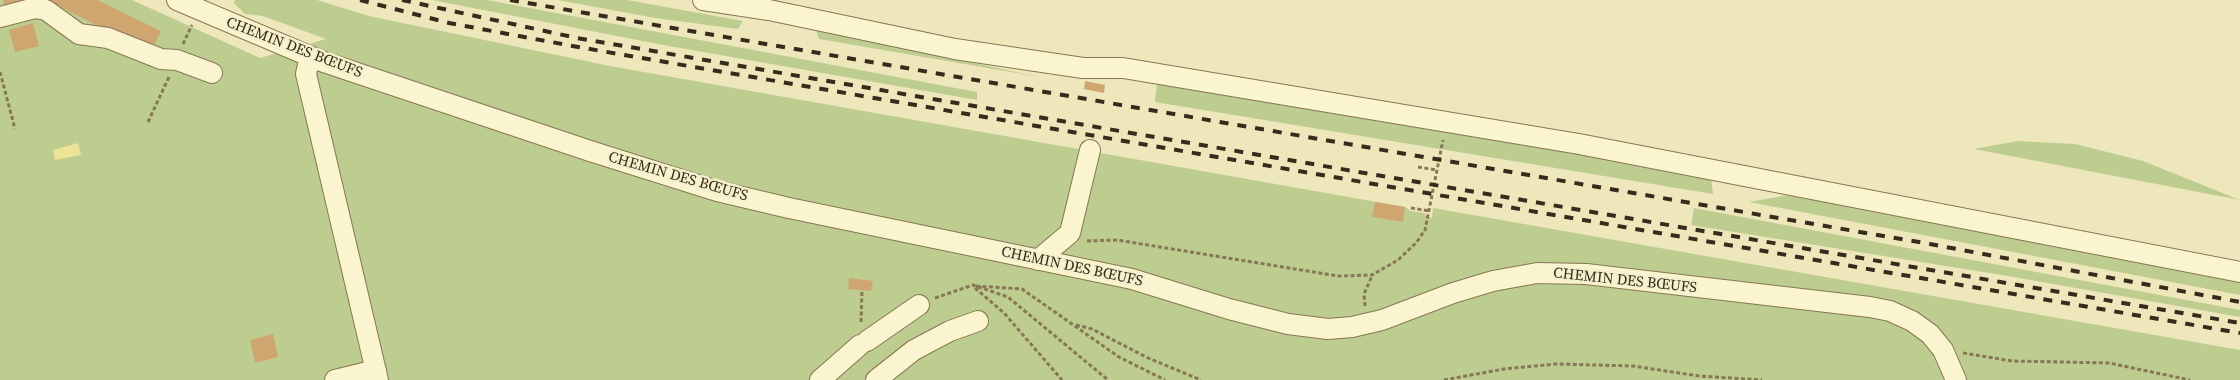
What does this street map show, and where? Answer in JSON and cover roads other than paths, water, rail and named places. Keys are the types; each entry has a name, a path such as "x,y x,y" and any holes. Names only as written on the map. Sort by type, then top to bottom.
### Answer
{"street":[{"name":"CHEMIN DES BŒUFS","path":"177,0 310,56 590,151 717,190 1132,279 1228,309 1288,324 1328,329 1366,325 1493,281 1537,273 1564,272 1870,307 1890,312 1912,321 1930,334 1943,350 1956,380"},
{"path":"703,0 768,10 955,49 1083,68 1123,68 1579,144 2240,272"},
{"path":"0,17 35,8 46,10 79,34 108,38 161,59 176,60 212,73"},
{"path":"310,56 306,74 377,375 335,380"},
{"path":"1038,260 1070,234 1090,150"},
{"path":"820,380 864,343 919,305"},
{"path":"876,380 914,350 950,331 978,321"}],"railway":[{"path":"360,0 449,23 578,47 2240,333"},
{"path":"402,0 577,38 2240,323"},
{"path":"510,0 1930,244 2240,302"}]}
